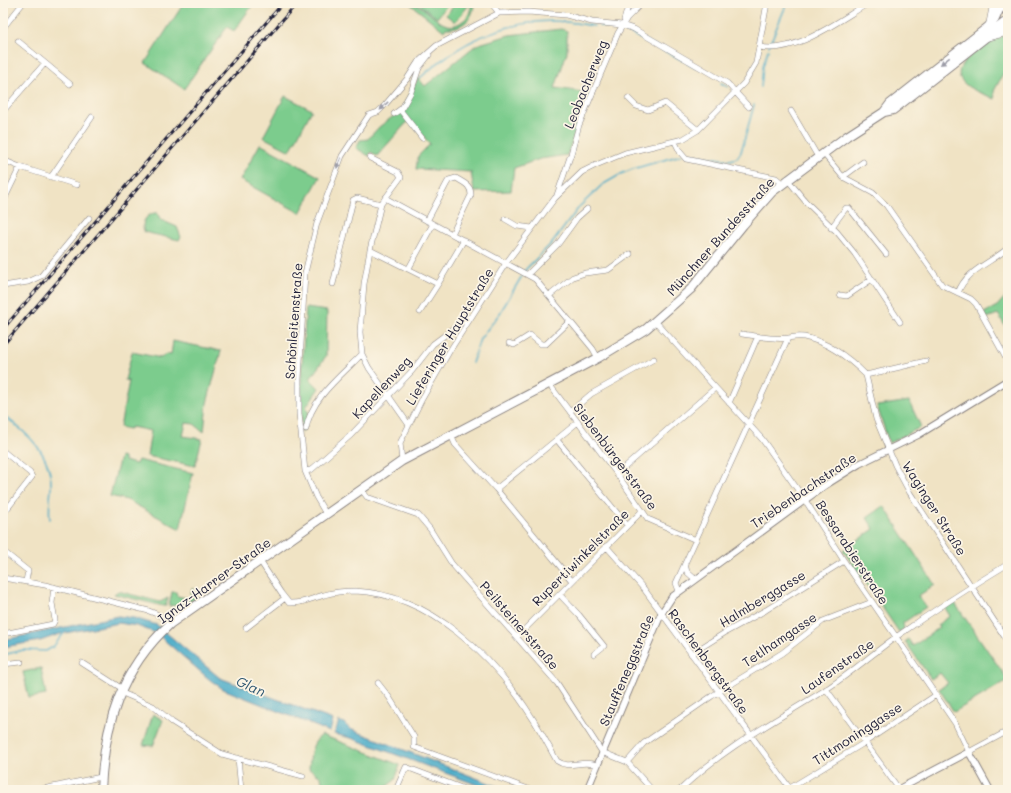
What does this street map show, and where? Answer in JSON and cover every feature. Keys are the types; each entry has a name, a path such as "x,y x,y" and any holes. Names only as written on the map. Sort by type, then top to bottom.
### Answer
{"highway":[{"path":"991,24 995,3"},
{"path":"988,36 993,37 1008,31"}],"main road":[{"name":"Münchner Bundesstraße","path":"402,461 598,358 655,322 681,300 700,279 760,204 785,181 820,155 884,112 890,104 991,24 995,19 1002,3"},
{"name":"Münchner Bundesstraße","path":"1002,3 1008,13"},
{"name":"Münchner Bundesstraße","path":"884,112 893,110 1004,23 1008,22"},
{"name":"Ignaz-Harrer-Straße","path":"100,790 111,723 121,690 142,653 155,638 169,625 402,461"}],"street":[{"path":"3,28 23,3"},
{"path":"491,3 499,13 547,13 566,15 592,22 623,23 727,83 736,91 741,100 749,107"},
{"path":"623,23 629,3"},
{"path":"623,23 642,3"},
{"name":"Lieferinger Hauptstraße","path":"402,461 400,443 422,399 472,315 506,263 532,228 556,198 582,172 625,153 675,142 698,130 736,91 751,73 765,48 767,3"},
{"path":"765,48 786,46 808,38 869,3"},
{"name":"Schönleitenstraße","path":"326,514 316,497 305,471 299,414 299,379 307,261 331,182 342,156 361,125 369,115 380,110 408,79 418,62 436,46 499,13"},
{"name":"Leobacherweg","path":"556,198 579,125 623,23"},
{"path":"18,41 70,84"},
{"name":"Schönleitenstraße","path":"394,114 402,108 411,92 419,68 436,46"},
{"path":"3,111 45,63"},
{"path":"628,98 636,106 648,110 665,103 698,130"},
{"path":"402,108 402,114 422,138"},
{"path":"791,111 820,155 843,177 872,193 884,203 942,285 950,291 958,293 971,300 982,313 1008,362"},
{"path":"51,177 92,117"},
{"path":"675,142 681,154 686,159 785,181 831,228 837,232 872,279 900,322"},
{"path":"370,158 398,172 401,176 381,204 370,250 360,320 362,354 369,368 409,425"},
{"path":"3,160 77,185"},
{"path":"843,177 863,162"},
{"path":"3,202 20,167"},
{"path":"427,221 449,180 456,178 467,184 471,189 471,195 452,234"},
{"path":"333,284 353,200 357,198 381,204"},
{"path":"385,198 525,273 550,295 598,358"},
{"path":"831,228 846,208 849,208 886,254"},
{"path":"525,273 558,244 587,209"},
{"path":"3,286 28,282 41,276 89,218"},
{"path":"505,219 517,226 532,228"},
{"path":"410,268 433,224"},
{"path":"420,312 464,240"},
{"path":"958,293 961,284 968,277 1008,248"},
{"path":"370,250 410,268 438,284"},
{"path":"550,295 573,277 585,273 608,270 630,254"},
{"path":"840,295 847,296 872,279"},
{"name":"Kapellenweg","path":"305,471 311,470 340,446 389,396 433,344 472,315"},
{"path":"509,343 514,345 528,335 542,344 547,343 569,320"},
{"name":"Bessarabierstraße","path":"655,322 762,439 805,500 844,561 955,723 969,752"},
{"path":"742,334 788,338 796,336 805,337 839,352 866,375 926,361"},
{"path":"729,403 758,336"},
{"path":"679,591 676,583 788,338"},
{"path":"306,429 307,421 316,401 362,354"},
{"path":"570,412 591,394 654,359"},
{"name":"Waginger Straße","path":"866,375 876,419 910,493 1008,642"},
{"name":"Triebenbachstraße","path":"679,591 805,500 860,464 918,435 1008,380"},
{"name":"Siebenbürgerstraße","path":"549,384 617,474 648,519 696,540"},
{"path":"617,474 715,388"},
{"path":"496,489 578,422"},
{"path":"451,435 455,444 496,489 572,581"},
{"path":"556,440 627,526"},
{"path":"3,452 30,473 32,477 4,512"},
{"name":"Peilsteinerstraße","path":"361,489 367,497 417,515 430,529 449,560 558,685 602,752"},
{"name":"Rupertiwinkelstraße","path":"516,637 642,510"},
{"name":"Raschenbergstraße","path":"606,546 639,584 662,614 749,735 790,789"},
{"path":"3,551 28,571 26,581"},
{"path":"260,561 289,603 297,604 329,594 357,592 394,598 420,608 458,634 482,656 511,688 533,719 557,762 568,765 584,762 597,765"},
{"name":"Halmberggasse","path":"691,654 726,632 766,610 844,561"},
{"path":"685,563 687,572 696,579"},
{"name":"Laufenstraße","path":"680,790 719,757 749,735 826,689 896,637 971,586 1008,564"},
{"path":"3,578 54,587 149,611 159,615 169,625"},
{"path":"3,634 55,622 52,603 54,587"},
{"name":"Stauffeneggstraße","path":"587,790 667,603 679,591"},
{"path":"559,594 579,615 604,646 594,654"},
{"path":"246,628 285,598"},
{"name":"Tetlhamgasse","path":"627,762 644,743 718,692 782,653 823,622 872,602"},
{"path":"3,664 21,662"},
{"path":"82,663 121,690 153,706 172,722 222,754 303,776"},
{"path":"378,683 393,703 414,738 414,747 531,790"},
{"path":"826,689 898,790 1008,731"},
{"name":"Tittmoninggasse","path":"790,789 864,743 936,695"},
{"path":"602,752 627,762 652,790"},
{"path":"969,752 990,790"},
{"path":"238,758 241,790"},
{"path":"396,790 406,767 467,790"},
{"path":"38,790 101,777"}],"green space":[{"path":"184,3 254,3 234,31 227,27 184,89 145,63"},
{"path":"409,3 423,8 442,23 456,25 467,17 471,8 471,3 474,3 472,14 466,22 457,27 446,28 444,31"},
{"path":"418,3 449,3 437,18"},
{"path":"456,3 466,3 469,5 455,22 446,15"},
{"path":"561,29 567,31 567,52 555,88 590,93 567,155 540,159 514,168 511,191 474,192 471,172 416,169 418,156 430,144 409,120 377,156 371,152 369,156 356,148 360,140 368,139 379,127 403,109 418,78 425,86 476,45 509,35"},
{"path":"1008,34 1008,65 994,91 995,99 969,87 962,81 959,74 961,67 966,60 974,53 983,46"},
{"path":"285,96 312,110 290,151 263,137"},
{"path":"260,144 320,177 300,213 240,180"},
{"path":"154,213 157,213 161,220 177,227 181,237 179,240 144,232 144,220"},
{"path":"1008,294 1008,331 998,314 987,318 984,313 997,306"},
{"path":"306,308 327,311 326,356 310,379 319,388 306,407 309,413 302,433 301,379"},
{"path":"173,341 221,351 207,403 204,432 194,424 186,423 183,436 202,439 195,466 147,456 151,431 132,427 129,429 120,427 129,381 125,380 132,352 161,358 166,354 171,355"},
{"path":"909,401 921,427 889,443 877,406"},
{"path":"120,457 124,458 124,461 136,464 138,460 193,473 180,529 127,500 110,496"},
{"path":"884,506 935,585 918,596 926,607 903,623 904,629 899,632 843,550 874,529 867,518"},
{"path":"192,588 195,590 193,594 195,599 178,605 169,606 172,592 176,592 177,596 190,599"},
{"path":"118,591 160,602 168,598 166,606 163,606 114,594"},
{"path":"954,602 1008,680 954,712 939,689 948,683 940,673 931,679 905,641 908,639 913,646 939,628 937,625 950,616 945,608"},
{"path":"41,668 46,695 29,698 23,672"},
{"path":"153,714 163,720 153,746 143,745"},
{"path":"322,735 400,765 395,780 382,790 323,790 321,777 309,769 313,746"}],"water":[{"path":"118,616 134,618 157,625 220,678 333,720 330,732 223,689 210,680 156,633 137,626 119,623 60,634 40,641 3,647 3,640"},
{"path":"339,721 344,723 350,729 507,790 491,790 351,738 334,734"}],"waterway":[{"path":"769,46 787,3"},
{"path":"420,78 449,54 497,30 533,22 552,21 594,26"},
{"path":"599,26 618,28"},
{"path":"622,29 684,61"},
{"path":"761,87 763,66 768,50"},
{"path":"687,63 696,68"},
{"path":"721,83 728,87"},
{"path":"684,154 730,160 737,158 741,152 754,105"},
{"path":"472,363 480,339 500,313 526,269 553,242 580,206 602,185 623,173 681,155"},
{"path":"3,415 29,437 36,445 47,463 51,485 49,511 50,519"},
{"path":"3,655 23,650 46,651 53,647 64,633"}],"railway":[{"path":"3,329 283,3"},
{"path":"3,345 297,3"}],"water label":[{"name":"Glan","path":"251,686"}]}
